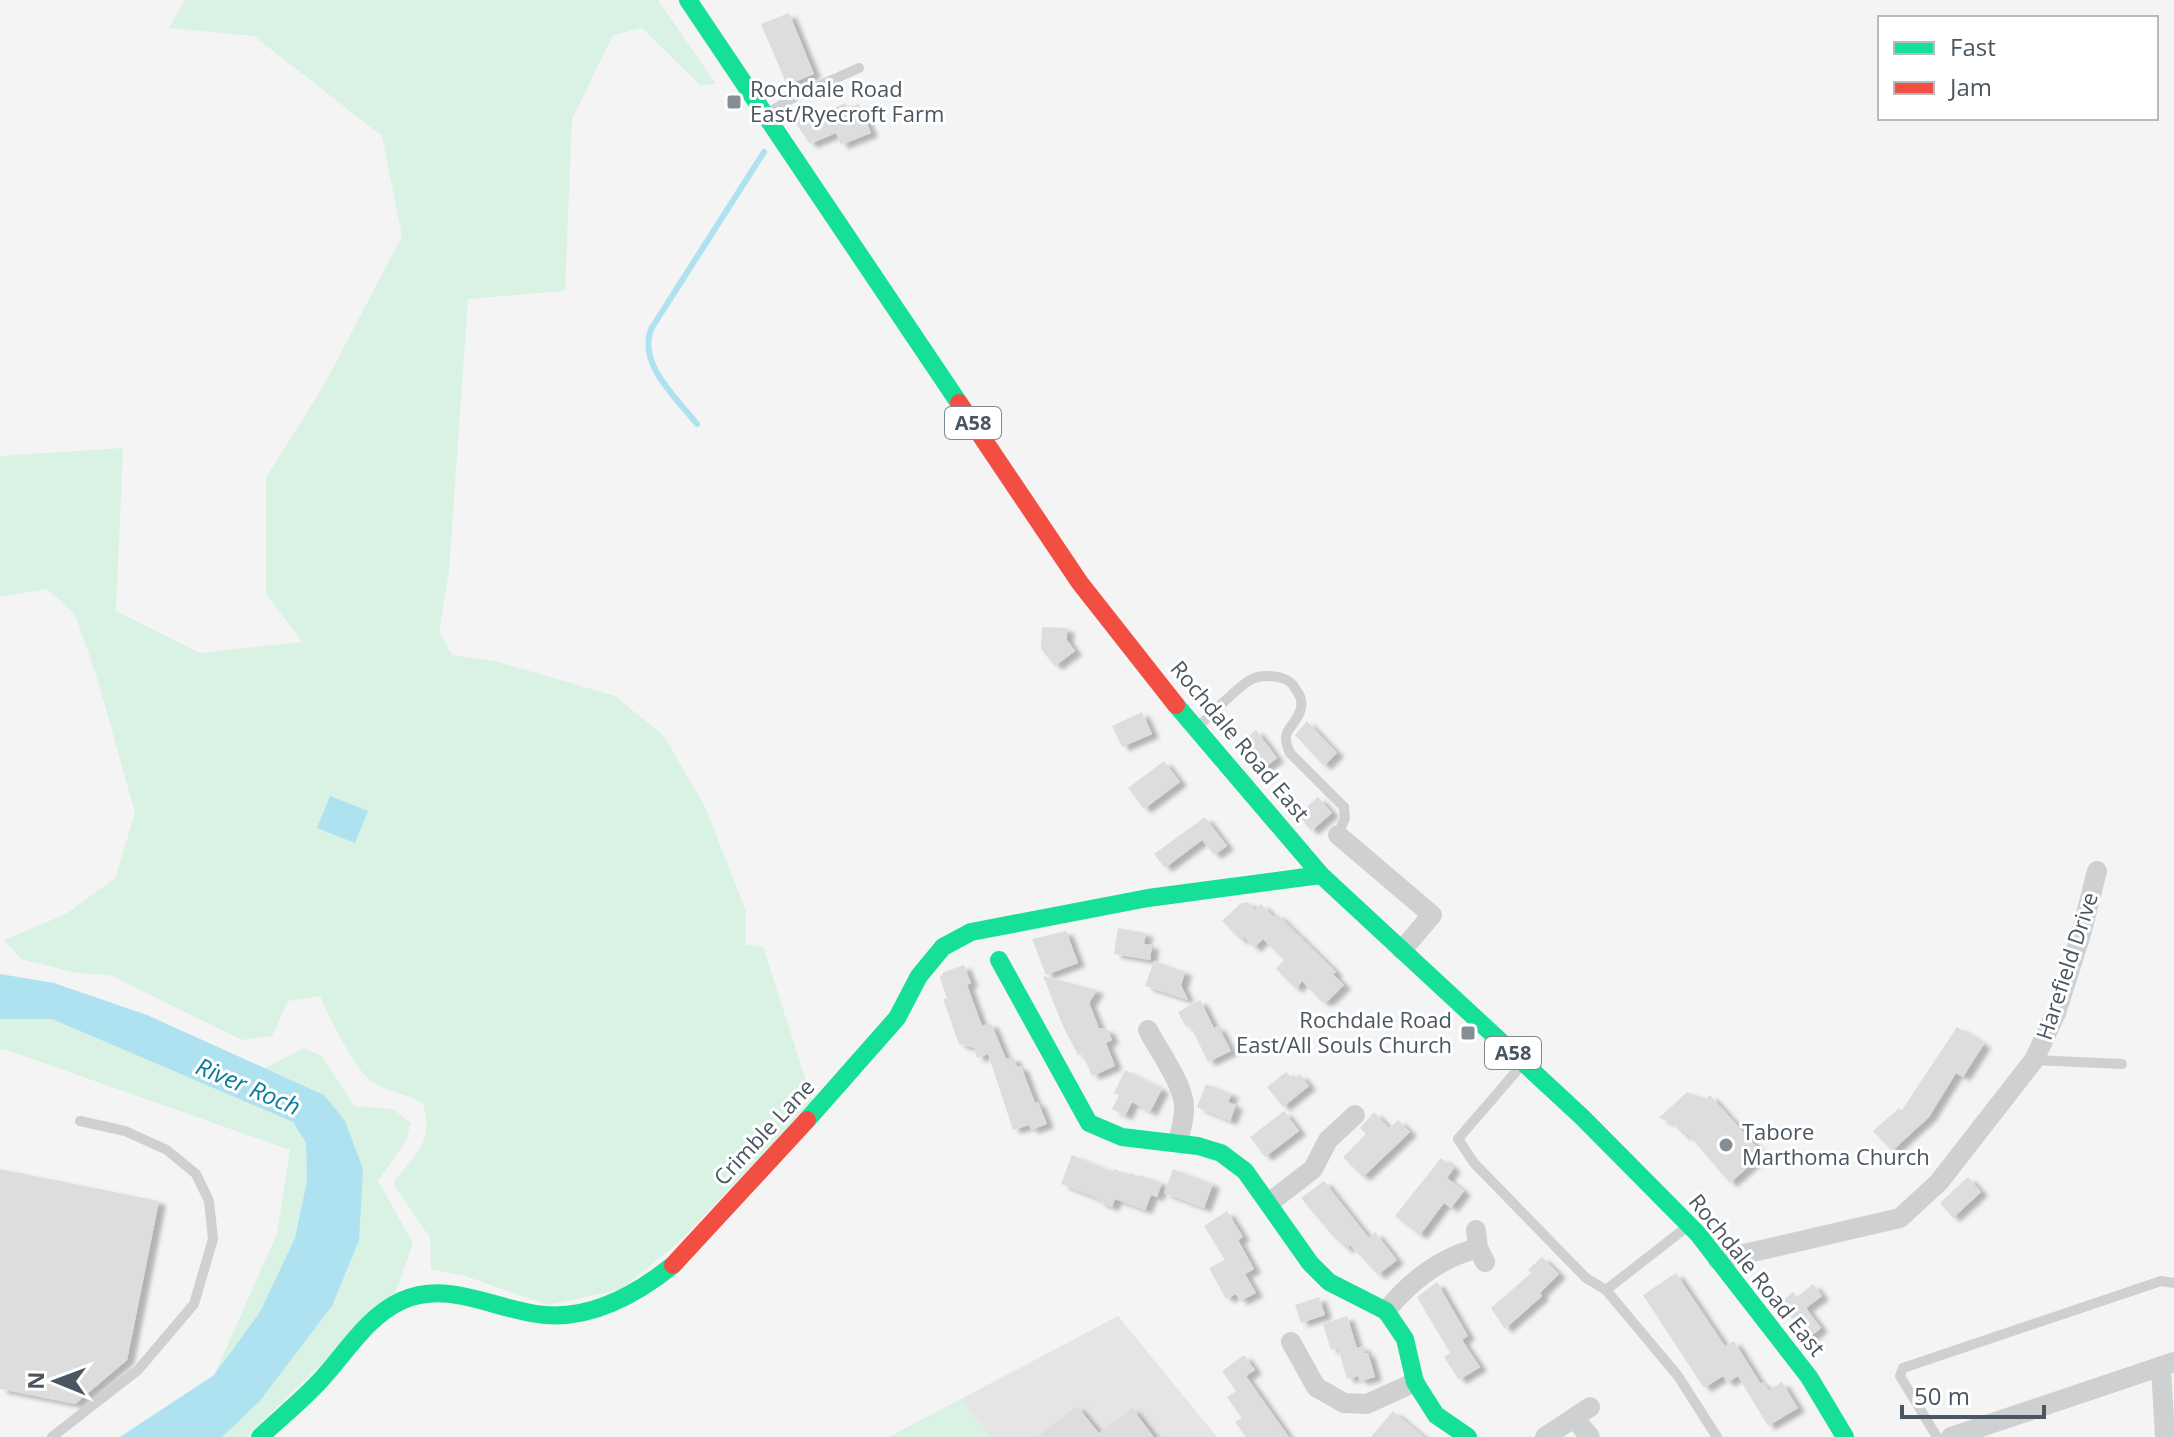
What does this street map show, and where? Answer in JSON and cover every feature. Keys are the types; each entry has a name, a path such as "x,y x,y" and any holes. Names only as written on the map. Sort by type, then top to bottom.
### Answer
{"main road":[{"name":"Rochdale Road East","path":"688,0 1080,583 1195,729 1321,875 1582,1117 1689,1225 1809,1377 1845,1437"},
{"name":"Crimble Lane","path":"260,1437 401,1301 446,1293 469,1294 526,1312 556,1317 620,1301 653,1283 841,1083 897,1018 931,959 943,947 971,932 1148,898 1321,875"},
{"path":"999,960 1083,1128 1122,1137 1178,1142 1221,1153 1245,1171 1310,1263 1329,1282 1386,1311 1405,1339 1415,1382 1436,1415 1468,1437"}],"street":[{"path":"1338,835 1432,915 1402,950"},
{"name":"Harefield Drive","path":"1718,1260 1900,1218 1939,1182 2034,1060 2056,1013 2097,871"},
{"path":"1148,1030 1180,1085 1185,1108 1178,1142"},
{"path":"1269,1203 1313,1169 1328,1140 1355,1115"},
{"path":"1386,1311 1405,1288 1432,1267 1480,1247"},
{"path":"1291,1342 1316,1387 1344,1403 1367,1404 1415,1382"},
{"path":"1951,1437 2168,1365 2165,1437"},
{"path":"1545,1437 1582,1412 1590,1437"}],"lane":[{"path":"765,115 796,96 859,68"},
{"path":"1195,729 1252,679 1274,676 1289,680 1301,696 1301,709 1286,734 1285,742 1290,753 1344,807 1345,818 1338,835"},
{"name":"Harefield Drive","path":"2034,1060 2122,1064"},
{"path":"1523,1063 1458,1139 1474,1163 1586,1278 1606,1290 1678,1376 1717,1437"},
{"path":"52,1437 138,1370 194,1304 213,1239 209,1201 196,1174 167,1150 125,1131 80,1121"},
{"path":"1606,1290 1689,1225"},
{"path":"1937,1437 1900,1376 1903,1368 2161,1281 2174,1283"}],"shaded area":[{"path":"1118,1316 1217,1437 889,1437"}],"green space":[{"path":"185,0 658,0 716,84 700,85 642,28 613,35 572,119 565,291 468,299 449,570 439,632 452,655 495,661 615,696 664,736 705,807 746,911 745,945 763,947 813,1102 679,1242 622,1289 548,1305 465,1276 431,1269 430,1238 393,1183 421,1147 426,1129 423,1103 389,1090 365,1075 342,1042 320,996 288,1001 272,1036 242,1040 110,975 77,973 21,959 4,940 66,914 115,878 135,813 98,681 75,614 47,589 0,597 0,456 123,448 116,611 200,653 302,642 266,594 266,478 324,385 402,236 382,136 254,36 169,28"},
{"path":"0,1019 52,1019 293,1122 306,1143 307,1181 295,1238 260,1312 214,1375 277,1234 290,1150 0,1050"},
{"path":"304,1048 322,1056 354,1106 393,1109 411,1123 406,1141 378,1181 413,1243 396,1292 246,1437 222,1437 259,1402 332,1306 324,1095 265,1068"},
{"path":"961,1399 991,1437 889,1437"}],"water":[{"path":"330,796 368,811 355,843 317,828"},
{"name":"River Roch","path":"0,974 54,983 147,1015 324,1095 345,1121 363,1169 359,1240 332,1306 259,1402 222,1437 120,1437 214,1375 260,1312 295,1238 307,1181 306,1143 293,1122 52,1019 0,1019"}],"building":[{"path":"789,13 814,74 787,85 761,24"},
{"path":"845,103 848,108 859,104 871,133 841,145 836,133 810,144 790,115 806,109 811,109 814,114 827,108 828,111"},
{"path":"1042,627 1067,628 1067,640 1075,651 1055,666 1041,649"},
{"path":"1142,712 1152,734 1122,747 1112,726"},
{"path":"1307,721 1337,753 1324,766 1295,735"},
{"path":"1256,730 1277,758 1263,769 1241,742"},
{"path":"1164,761 1180,782 1144,809 1128,788"},
{"path":"1318,797 1332,813 1311,831 1298,814"},
{"path":"1205,817 1227,846 1214,855 1202,840 1165,868 1154,854"},
{"path":"1248,902 1255,910 1261,904 1274,917 1277,914 1336,972 1333,974 1344,985 1328,1001 1322,1002 1302,981 1296,989 1276,969 1284,960 1263,939 1254,948 1222,921 1241,903"},
{"path":"1118,928 1146,933 1144,944 1152,945 1150,960 1114,954"},
{"path":"1066,931 1078,963 1046,975 1032,939"},
{"path":"1154,961 1185,972 1181,985 1188,1000 1145,986"},
{"path":"964,965 971,983 967,985 982,1026 991,1023 1006,1059 1013,1057 1017,1067 1021,1066 1047,1124 1031,1130 1029,1125 1013,1130 988,1054 977,1058 974,1048 959,1044 943,999 947,998 940,978 944,972"},
{"path":"1043,976 1097,990 1089,1003 1099,1028 1108,1030 1112,1040 1106,1043 1115,1066 1092,1076 1082,1053 1078,1055 1063,1026"},
{"path":"1200,1000 1214,1028 1218,1026 1231,1051 1208,1062 1190,1025 1186,1027 1178,1012"},
{"path":"1957,1027 1984,1044 1963,1077 1956,1073 1929,1117 1892,1151 1873,1131 1899,1108 1902,1110"},
{"path":"1125,1070 1162,1089 1150,1112 1132,1102 1125,1116 1112,1109 1119,1095 1114,1093"},
{"path":"1286,1072 1293,1079 1300,1074 1309,1086 1283,1107 1267,1087"},
{"path":"1206,1084 1232,1094 1228,1102 1236,1105 1230,1121 1197,1107"},
{"name":"Tabore Marthoma Church","path":"1687,1092 1706,1099 1710,1095 1763,1154 1730,1183 1687,1133 1684,1136 1673,1123 1659,1118"},
{"path":"1284,1111 1299,1131 1265,1157 1250,1137"},
{"path":"1374,1112 1389,1128 1398,1120 1410,1132 1363,1177 1343,1157 1366,1134 1360,1128"},
{"path":"1072,1155 1113,1172 1114,1169 1162,1183 1157,1197 1151,1195 1145,1210 1115,1199 1112,1207 1061,1184"},
{"path":"1441,1158 1454,1168 1447,1178 1464,1191 1451,1208 1444,1203 1420,1235 1395,1216"},
{"path":"0,1169 159,1201 127,1360 75,1404 0,1389"},
{"path":"1173,1169 1213,1184 1204,1208 1164,1193"},
{"path":"1968,1177 1981,1192 1953,1218 1940,1203"},
{"path":"1324,1181 1369,1238 1375,1232 1397,1260 1378,1275 1350,1245 1346,1249 1337,1241 1301,1198"},
{"path":"1227,1211 1243,1237 1238,1240 1254,1269 1245,1274 1256,1293 1240,1301 1236,1294 1226,1299 1209,1268 1225,1260 1204,1226"},
{"path":"1542,1257 1559,1274 1540,1293 1542,1296 1505,1329 1491,1308 1531,1273 1528,1270"},
{"path":"1676,1273 1725,1346 1734,1341 1761,1384 1763,1382 1768,1390 1782,1382 1798,1408 1768,1426 1738,1376 1727,1383 1723,1376 1704,1388 1643,1295"},
{"path":"1437,1282 1468,1336 1462,1340 1480,1367 1459,1380 1444,1357 1450,1353 1417,1297"},
{"path":"1813,1284 1822,1296 1806,1308 1821,1328 1808,1339 1780,1303 1793,1292 1797,1297"},
{"path":"1319,1297 1325,1315 1301,1323 1295,1305"},
{"path":"1347,1316 1357,1348 1363,1346 1365,1353 1368,1353 1375,1377 1360,1381 1358,1376 1347,1379 1338,1348 1331,1350 1323,1324"},
{"path":"1244,1355 1255,1370 1246,1376 1289,1437 1246,1437 1235,1422 1242,1418 1227,1397 1236,1391 1222,1371"},
{"path":"1077,1406 1099,1433 1132,1408 1154,1437 1037,1437"},
{"path":"1393,1411 1424,1437 1371,1437"}],"waterway":[{"path":"697,424 654,368 648,342 651,329 764,152"}],"traffic: fast":[{"path":"688,0 959,403"},
{"path":"1176,705 1321,875 1582,1117 1698,1234 1809,1377 1845,1437"},
{"path":"807,1120 897,1018 919,976 943,947 971,932 1148,898 1321,875"},
{"path":"999,960 1089,1123 1122,1137 1198,1146 1221,1153 1245,1171 1310,1263 1329,1282 1386,1311 1405,1339 1415,1382 1436,1415 1468,1437"},
{"path":"260,1437 318,1383 366,1327 401,1301 437,1293 545,1315 580,1313 629,1295 673,1265"}],"traffic: jam":[{"path":"959,403 1080,583 1176,705"},
{"path":"673,1265 807,1120"}],"place":[{"name":"Rochdale Road East/Ryecroft Farm","path":"734,102"},
{"name":"Rochdale Road East/All Souls Church","path":"1468,1033"},
{"name":"Tabore Marthoma Church","path":"1726,1145"}]}
